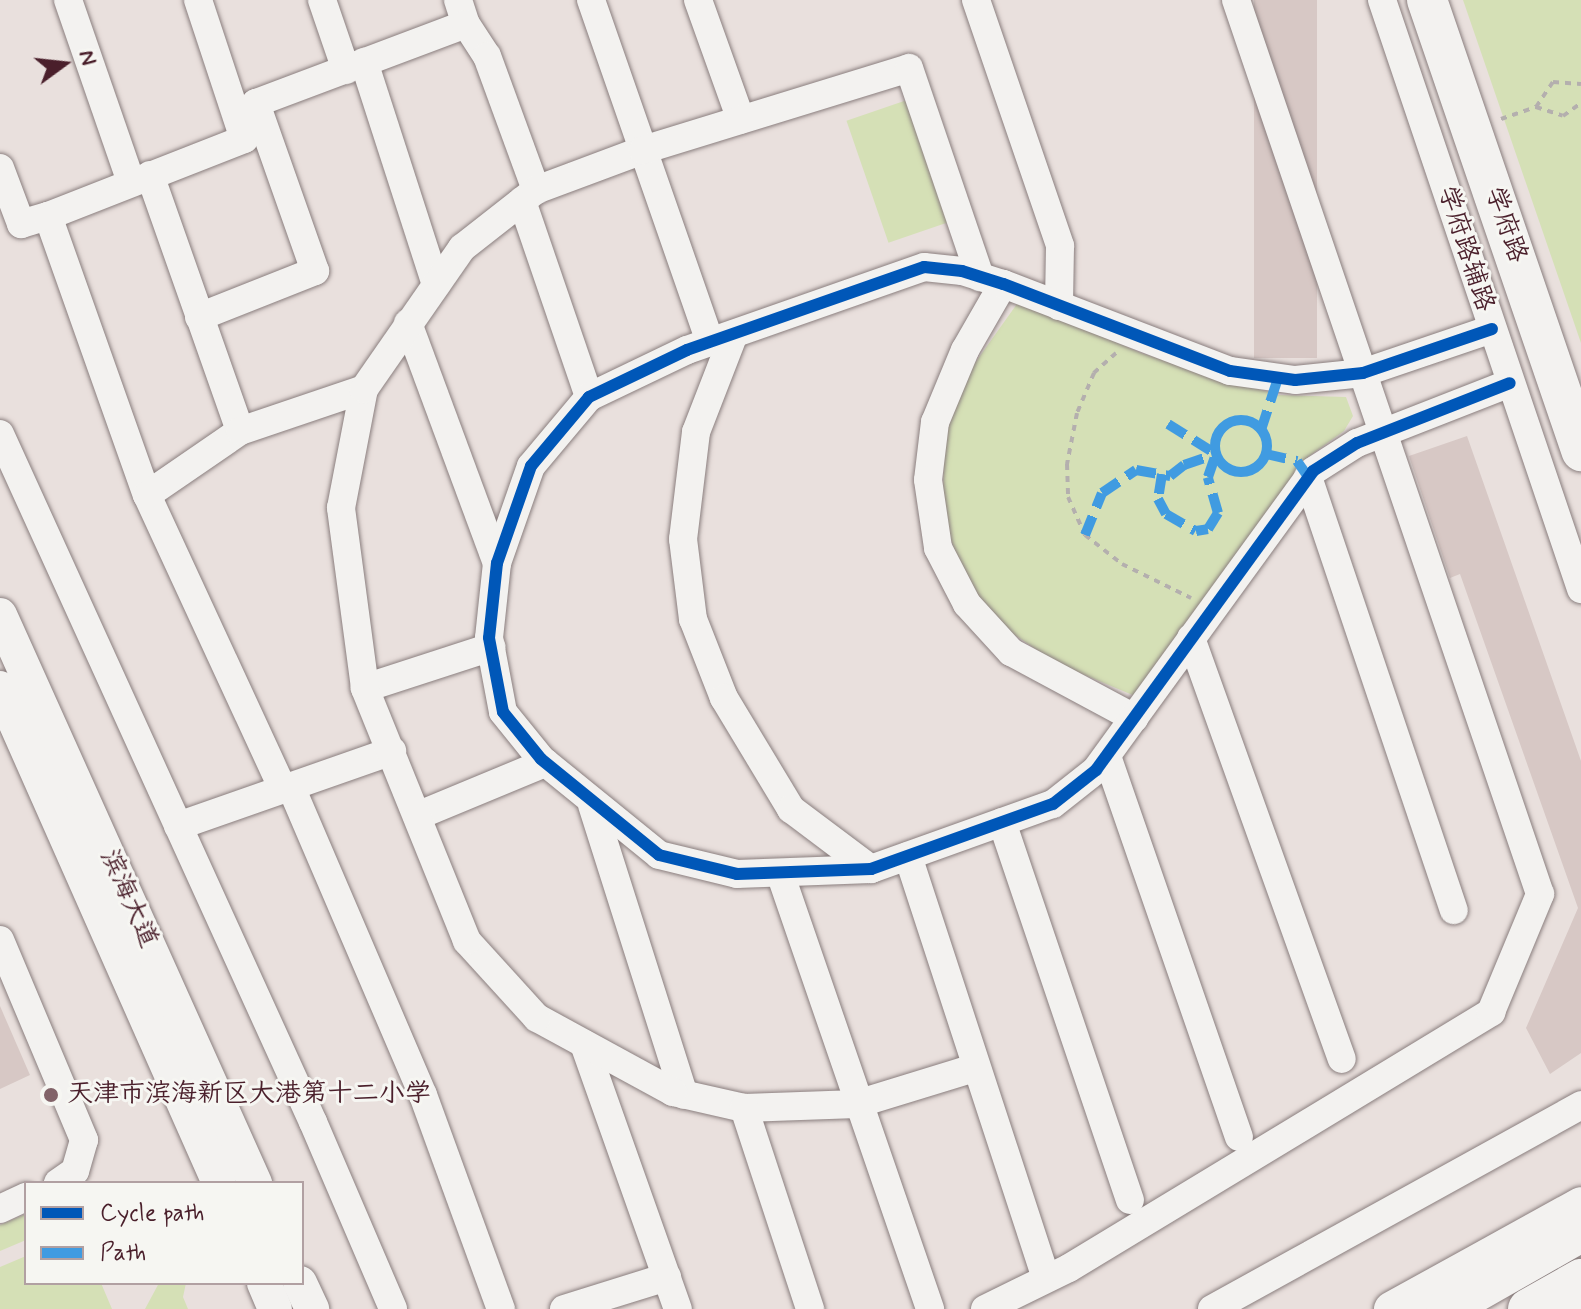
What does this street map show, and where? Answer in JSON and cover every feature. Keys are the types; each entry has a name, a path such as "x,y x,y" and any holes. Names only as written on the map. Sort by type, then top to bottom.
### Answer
{"highway":[{"name":"学府路","path":"1427,0 1581,451"},
{"path":"1446,1309 1581,1232"},
{"path":"1528,1309 1581,1279"}],"main road":[{"name":"滨海大道","path":"0,615 254,1181"},
{"name":"滨海大道","path":"0,688 218,1181"},
{"path":"1391,1309 1581,1204"},
{"path":"265,1285 275,1309"},
{"path":"301,1285 312,1309"}],"street":[{"path":"68,0 199,317 240,431"},
{"path":"198,0 244,139"},
{"path":"322,0 355,66 436,285"},
{"path":"591,0 643,150 722,338 696,432 683,539 693,619 724,698 791,809 871,869"},
{"path":"698,0 741,120"},
{"path":"976,0 1060,246 1059,306"},
{"path":"985,1309 1046,1278 1491,1012 1540,894 1236,0"},
{"name":"学府路辅路","path":"1382,0 1581,589"},
{"path":"256,103 355,66 462,12 487,56 589,397"},
{"path":"974,1068 857,1104 744,1108 684,1095 537,1018 467,941 365,688 341,508 364,389 462,248 529,195 643,150 909,68 992,280 935,422 928,480 938,548 967,604 1011,652 1134,718"},
{"path":"244,139 256,103"},
{"path":"199,317 315,271 256,103"},
{"path":"0,168 21,224 244,139"},
{"path":"48,216 147,495 287,789 423,1095 501,1309"},
{"path":"1492,329 1363,373 1295,380 1230,371 992,280 924,267 722,338 589,397 531,466 497,563 491,647 503,712 545,763 592,805 659,855 737,874 871,869 1053,804 1107,756 1308,477 1357,443 1510,383"},
{"path":"408,323 497,563"},
{"path":"147,495 240,431 364,389"},
{"path":"0,434 393,1309"},
{"path":"1308,477 1454,910"},
{"path":"1191,638 1342,1059"},
{"path":"365,688 491,647"},
{"path":"178,826 392,751"},
{"path":"1107,756 1239,1137"},
{"path":"417,816 545,763"},
{"path":"592,805 684,1095"},
{"path":"1002,822 1130,1200"},
{"path":"908,856 974,1068 1046,1278"},
{"path":"780,873 930,1309"},
{"path":"0,940 81,1126 81,1161 60,1181"},
{"path":"584,1044 678,1309"},
{"path":"1212,1309 1581,1105"},
{"path":"744,1108 810,1309"},
{"path":"0,1209 24,1198"},
{"path":"564,1309 667,1277"}],"path":[{"path":"1536,107 1553,82 1581,84"},
{"path":"1499,119 1536,107 1563,116 1581,103"},
{"path":"1136,335 1094,373 1077,413 1067,464 1068,497 1085,535 1122,564 1213,608"}],"green space":[{"path":"1463,0 1581,0 1581,343"},
{"path":"907,100 949,222 888,243 846,121"},
{"path":"1019,301 1141,353 1222,379 1279,395 1346,397 1353,416 1344,431 1308,457 1135,696 1056,663 1000,625 963,578 943,514 944,438 972,367"},
{"path":"24,1215 24,1241 0,1251 0,1225"},
{"path":"24,1257 24,1285 102,1285 112,1309 0,1309 0,1267"},
{"path":"158,1285 186,1285 183,1297 188,1309 145,1309"}],"building":[{"path":"1254,0 1317,0 1317,358 1254,358"},
{"path":"1467,436 1581,761 1581,1053 1550,1074 1526,1028 1578,908 1460,574 1450,578 1409,456"},
{"path":"0,1006 30,1075 0,1089"}],"marked path":[{"path":"1261,430 1278,378"},
{"path":"1241,420 1259,428 1267,446 1259,464 1241,472 1223,464 1215,446 1223,428 1241,420"},
{"path":"1168,424 1216,454"},
{"path":"1162,474 1158,499 1166,514 1196,531 1208,529 1218,513 1208,477 1216,454"},
{"path":"1085,535 1102,493 1136,470 1170,476 1184,465 1216,454"},
{"path":"1266,454 1297,461 1308,477"}],"cycle path":[{"path":"1492,329 1363,373 1295,380 1230,371 1003,284 962,271 924,267 687,350 589,397 531,466 497,563 489,638 503,712 541,759 659,855 737,874 871,869 1053,804 1096,770 1313,471 1357,443 1510,383"}],"place":[{"name":"天津市滨海新区大港第十二小学","path":"51,1095"}]}
